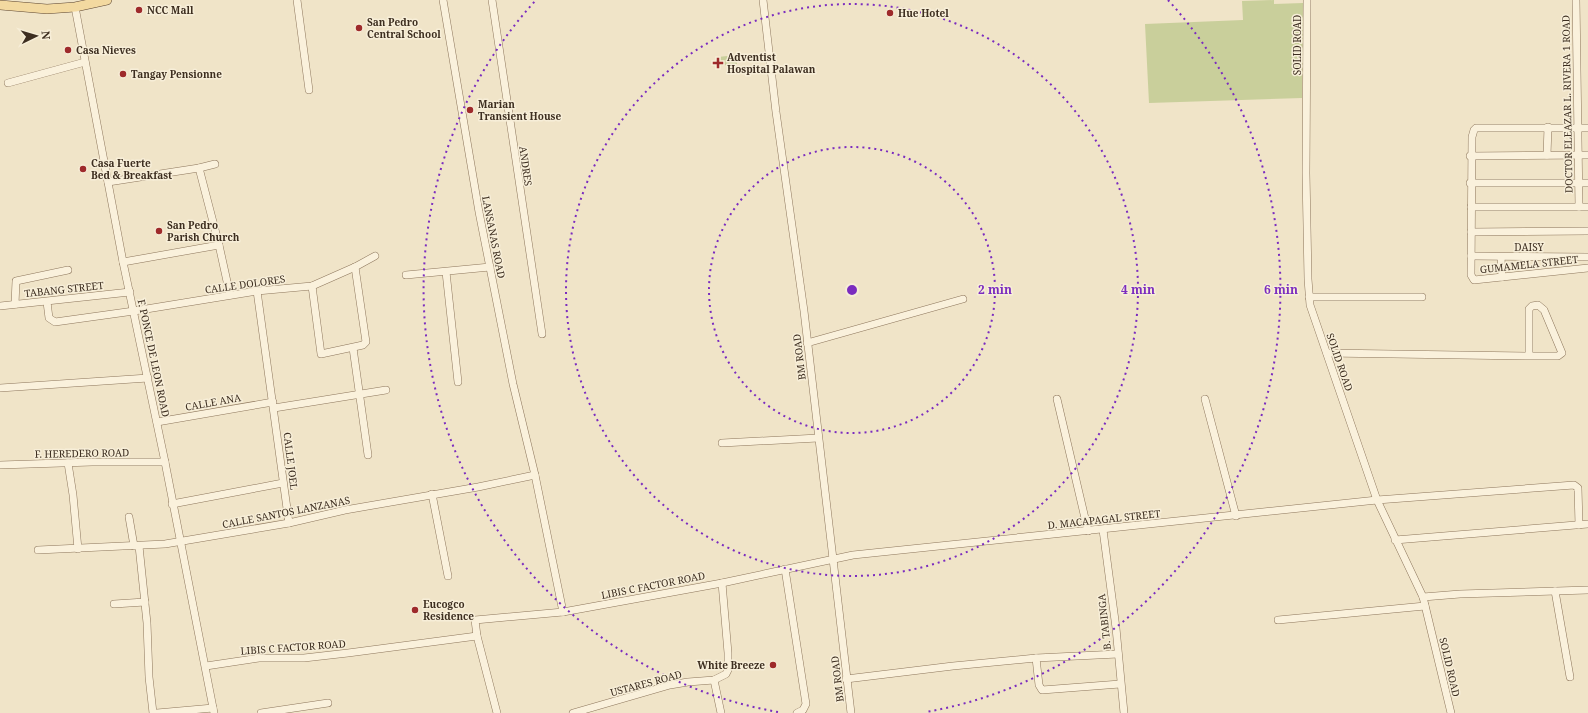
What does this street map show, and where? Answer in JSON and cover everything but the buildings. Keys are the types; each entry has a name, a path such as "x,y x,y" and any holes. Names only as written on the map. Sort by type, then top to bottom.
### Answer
{"main road":[{"path":"0,5 35,4 75,7 108,0"}],"street":[{"path":"297,0 309,90"},
{"name":"LANSANAS ROAD","path":"443,0 479,212 513,384 535,475 563,612"},
{"name":"ANDRES","path":"492,0 542,334"},
{"name":"BM ROAD","path":"763,0 776,112 807,343 851,713"},
{"name":"SOLID ROAD","path":"1307,0 1306,173 1309,296 1377,500 1423,597 1451,713"},
{"name":"DOCTOR ELEAZAR L. RIVERA 1 ROAD","path":"1576,0 1579,207"},
{"name":"F. PONCE DE LEON ROAD","path":"75,7 123,262 157,422 172,504 214,710"},
{"path":"8,83 85,62"},
{"path":"1547,155 1548,127"},
{"path":"1471,256 1470,156 1472,133 1476,128 1588,128"},
{"path":"1470,156 1588,155"},
{"path":"108,182 199,168 215,164"},
{"path":"199,168 230,295"},
{"path":"1470,183 1588,183"},
{"path":"1471,207 1588,207"},
{"path":"1471,232 1588,231"},
{"path":"123,262 219,245"},
{"name":"CALLE DOLORES","path":"47,302 50,318 55,322 134,311 257,291 312,286 355,267 375,256"},
{"name":"DAISY","path":"1471,256 1588,257"},
{"name":"GUMAMELA STREET","path":"1471,256 1471,275 1472,278 1476,280 1588,268"},
{"path":"1501,257 1502,277"},
{"path":"312,286 320,353 323,354 363,346 366,342 355,267"},
{"path":"406,275 490,267"},
{"path":"15,304 14,282 68,270"},
{"path":"446,272 458,382"},
{"name":"CALLE JOEL","path":"257,291 289,523"},
{"name":"TABANG STREET","path":"0,306 130,292"},
{"path":"1309,296 1422,297"},
{"path":"807,343 963,299"},
{"path":"1327,353 1529,356 1561,355 1562,352 1544,310 1538,306 1532,306 1529,309 1529,356"},
{"path":"353,348 368,455"},
{"path":"0,388 148,378"},
{"name":"CALLE ANA","path":"157,422 273,405 360,395 386,390"},
{"path":"1057,399 1088,531"},
{"path":"1204,399 1236,516"},
{"path":"722,443 818,438"},
{"name":"F. HEREDERO ROAD","path":"0,465 165,462"},
{"path":"68,463 74,502 78,549"},
{"name":"CALLE SANTOS LANZANAS","path":"38,550 136,546 180,542 289,523 432,494 478,488 535,475"},
{"path":"172,504 283,483"},
{"name":"D. MACAPAGAL STREET","path":"833,559 853,555 1103,530 1377,500 1574,485 1578,488 1579,525"},
{"path":"432,494 448,576"},
{"path":"129,518 136,546 145,602 153,713"},
{"path":"1395,540 1588,524"},
{"name":"B. TABINGA","path":"1103,530 1116,628 1120,684 1124,713"},
{"name":"LIBIS C FACTOR ROAD","path":"206,666 258,658 304,658 326,656 477,636 475,620 563,612 833,559"},
{"path":"785,569 806,704 803,710 797,713"},
{"path":"721,713 714,680 726,674 728,670 722,582"},
{"path":"1423,597 1460,594 1588,590"},
{"path":"1555,591 1570,677"},
{"path":"114,604 145,602"},
{"path":"1278,620 1425,606"},
{"path":"477,636 497,713"},
{"path":"846,679 1036,658 1118,654"},
{"path":"1036,658 1038,686 1042,690 1120,684"},
{"name":"USTARES ROAD","path":"573,713 670,685 714,680"},
{"path":"261,713 328,703"},
{"path":"158,713 214,710"}],"green space":[{"path":"1274,0 1274,4 1303,3 1302,98 1149,103 1145,24 1243,20 1242,1"},
{"path":"736,55 737,64 719,66 718,57"}],"place":[{"name":"NCC Mall","path":"139,10"},
{"name":"Hue Hotel","path":"890,13"},
{"name":"San Pedro Central School","path":"359,28"},
{"name":"Casa Nieves","path":"68,50"},
{"name":"Adventist Hospital Palawan","path":"718,63"},
{"name":"Tangay Pensionne","path":"123,74"},
{"name":"Marian Transient House","path":"470,110"},
{"name":"Casa Fuerte Bed & Breakfast","path":"83,169"},
{"name":"San Pedro Parish Church","path":"159,231"},
{"name":"Eucogco Residence","path":"415,610"},
{"name":"White Breeze","path":"773,665"}]}
